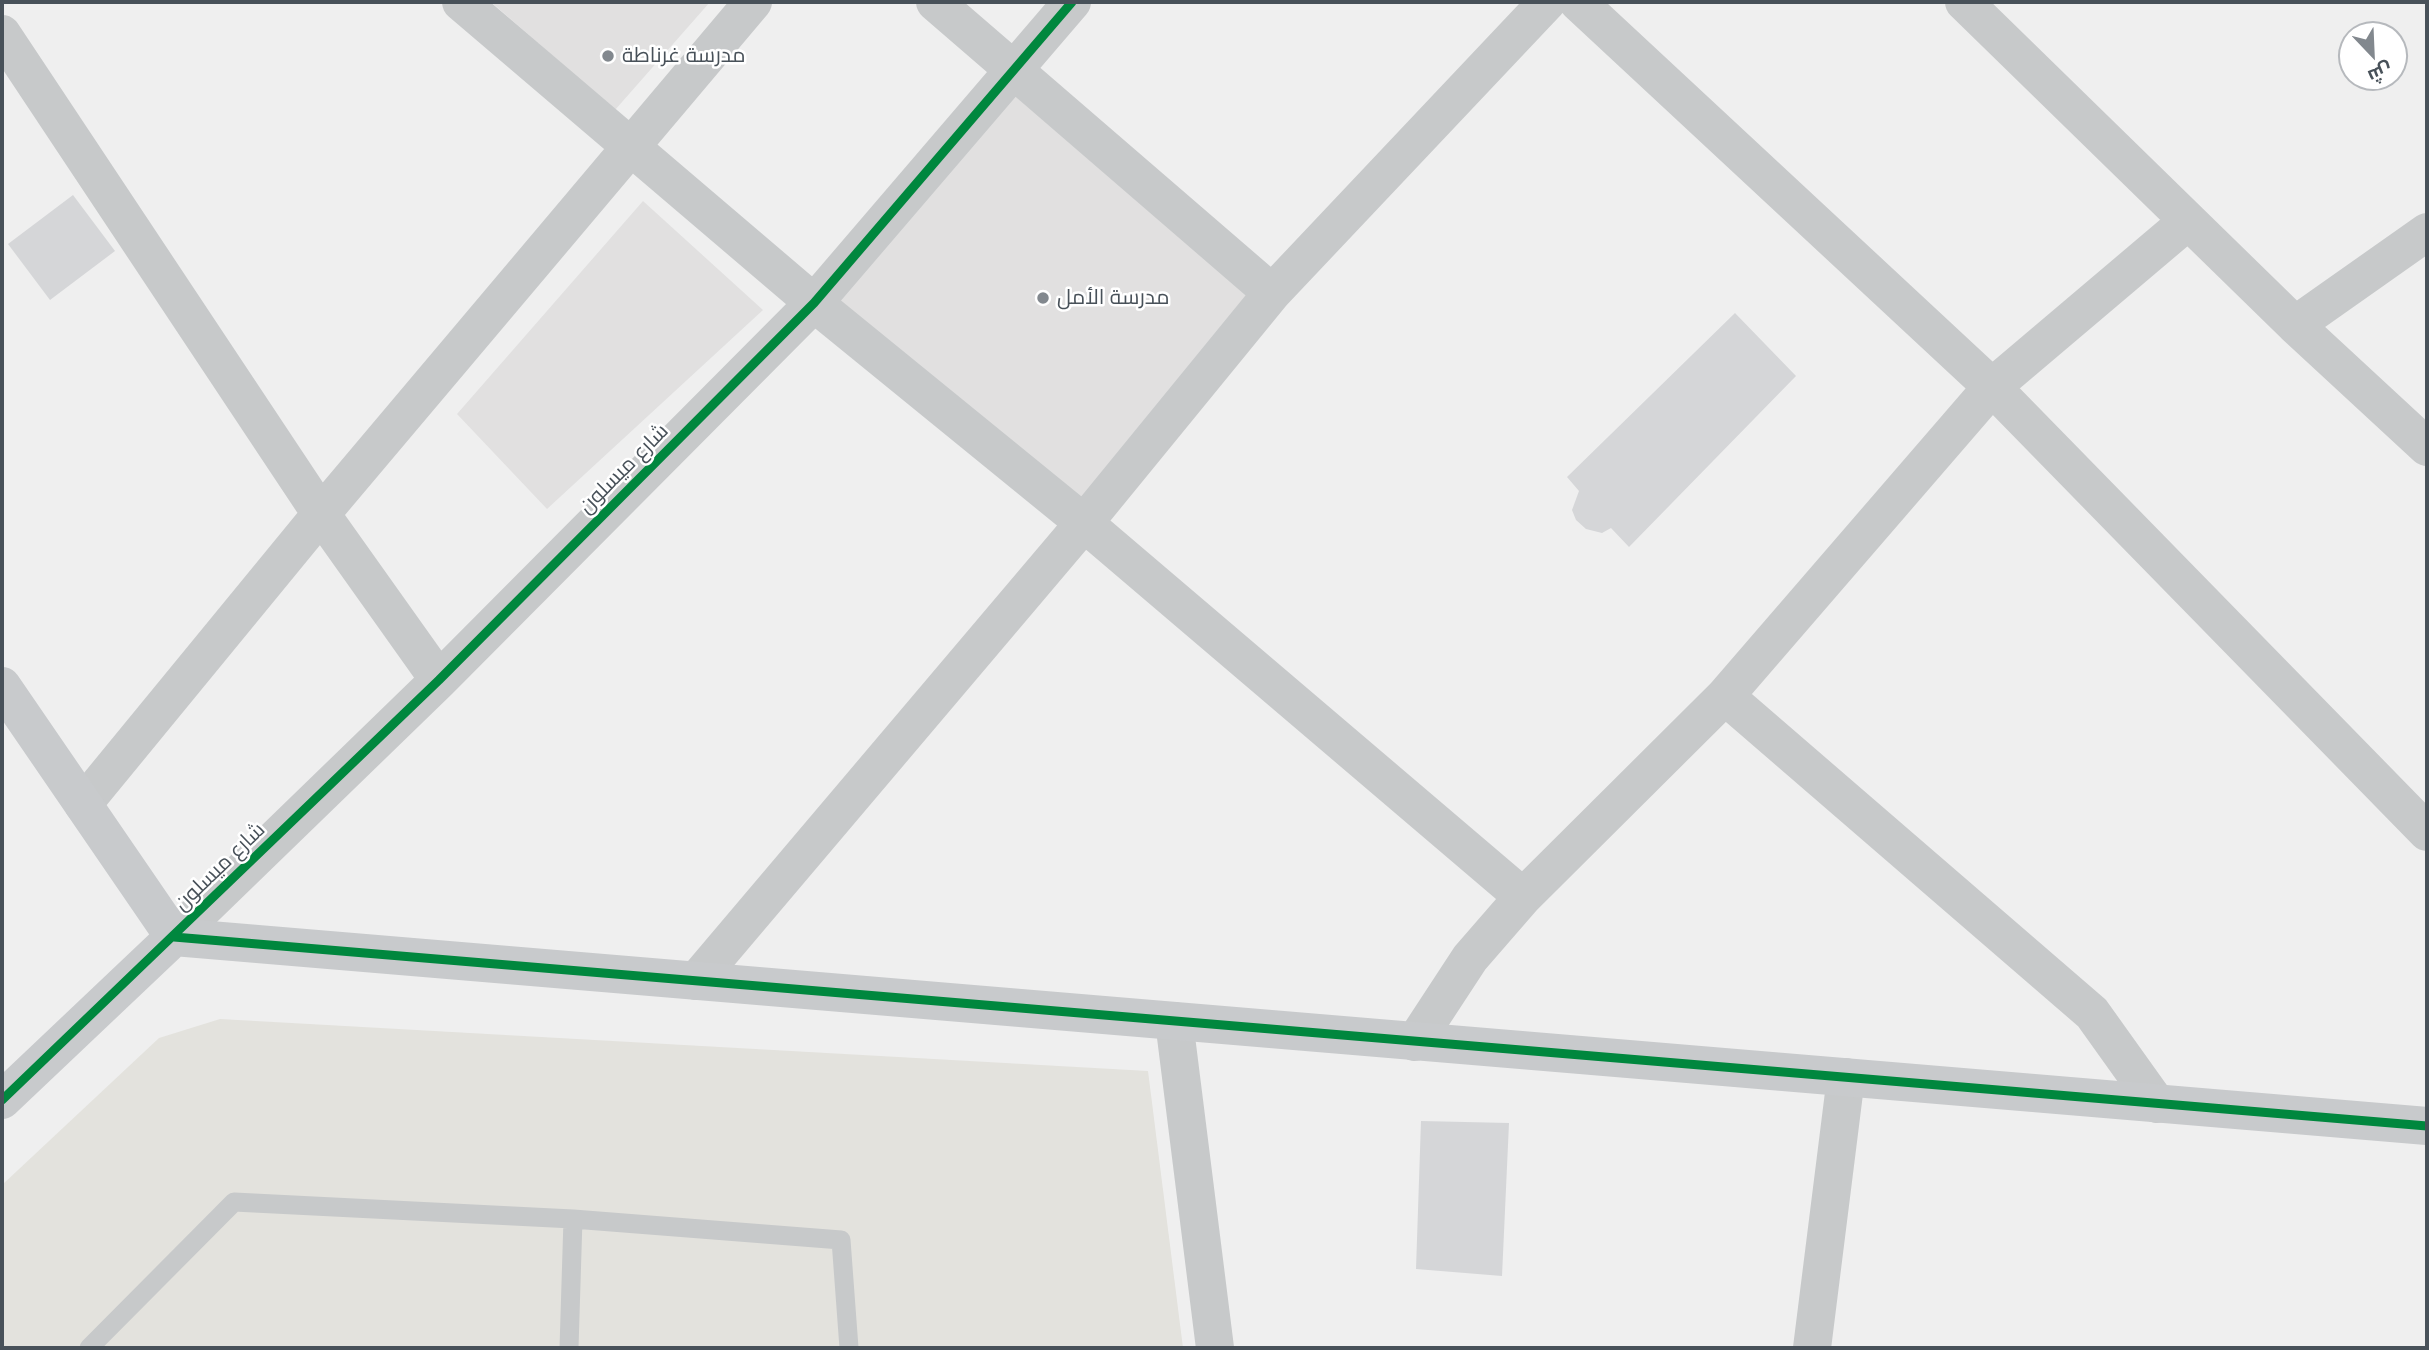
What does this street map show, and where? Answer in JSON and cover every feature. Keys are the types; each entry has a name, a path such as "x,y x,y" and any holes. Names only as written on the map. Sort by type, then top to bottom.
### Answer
{"street":[{"path":"461,2 814,303 1084,523 1523,897"},
{"path":"83,804 321,514 753,2"},
{"path":"935,2 1272,293"},
{"name":"شارع ميسلون","path":"174,937 439,680 814,303 1072,2"},
{"path":"696,981 1084,523 1272,293 1547,2"},
{"path":"1578,2 1992,387 2427,832"},
{"path":"1964,2 2295,325 2427,447"},
{"path":"2,34 321,514 439,680"},
{"path":"1415,1042 1470,958 1523,897 1725,696 1992,387 2188,221"},
{"path":"2295,325 2427,232"},
{"path":"2,686 174,937"},
{"path":"1725,696 2092,1013 2157,1104"},
{"path":"2,1100 174,937 2427,1126"},
{"path":"1174,1021 1215,1348"},
{"path":"1812,1348 1846,1077"}],"lane":[{"path":"89,1348 234,1202 573,1219 841,1240 849,1348"},
{"path":"569,1348 573,1219"}],"shaded area":[{"name":"مدرسة غرناطة","path":"491,2 710,2 615,110"},
{"name":"مدرسة الأمل","path":"1014,70 1272,293 1084,523 814,303"},
{"path":"643,201 763,310 547,509 457,414"},
{"path":"220,1019 1148,1071 1183,1348 2,1348 2,1185 159,1038"}],"building":[{"path":"73,195 115,251 50,300 8,244"},
{"path":"1735,313 1796,376 1629,547 1611,528 1602,533 1586,529 1576,520 1572,510 1579,491 1567,477"},
{"path":"1421,1121 1509,1123 1502,1276 1416,1269"}],"cycle path":[{"path":"2,1100 439,680 814,303 1072,2"},
{"path":"174,937 2427,1126"}],"place":[{"name":"مدرسة غرناطة","path":"608,56"},
{"name":"مدرسة الأمل","path":"1043,298"}]}
